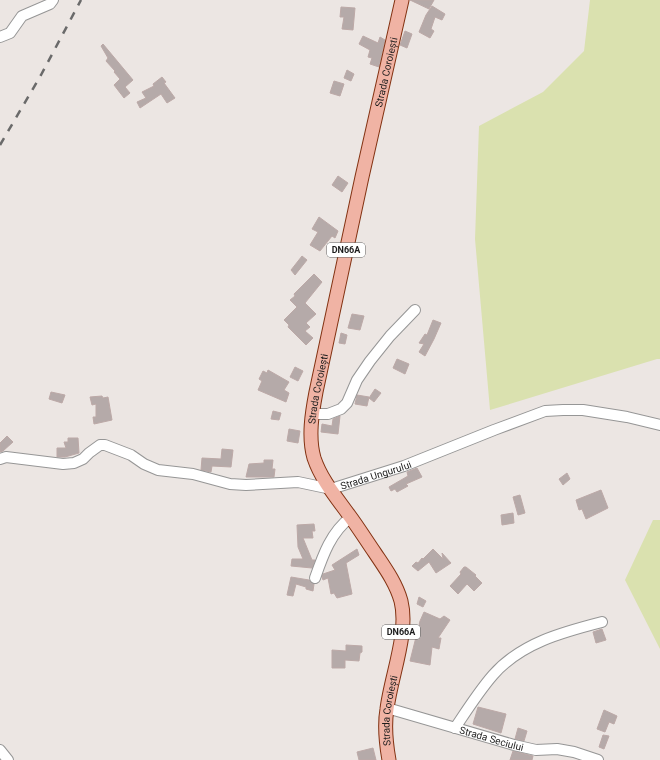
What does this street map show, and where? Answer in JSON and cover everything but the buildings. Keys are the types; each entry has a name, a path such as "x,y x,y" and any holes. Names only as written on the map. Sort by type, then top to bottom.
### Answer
{"main road":[{"name":"Strada Coroiești","path":"389,760 385,727 387,708 400,642 402,606 397,589 388,572 322,477 314,457 311,434 312,414 360,184 402,0"}],"street":[{"path":"0,37 10,33 22,16 50,4 54,0"},
{"path":"312,414 328,414 341,409 347,403 357,380 370,361 390,336 415,310"},
{"name":"Strada Ungurului","path":"0,459 6,457 24,458 46,462 74,463 83,459 100,445 105,445 130,455 144,464 158,470 193,474 230,484 246,485 298,482 333,493 545,411 583,410 627,417 660,425"},
{"path":"315,578 323,555 333,536 351,517"},
{"path":"455,728 493,674 513,658 536,643 563,632 602,622"},
{"name":"Strada Seciului","path":"387,708 536,750 556,749 574,752 598,760"},
{"path":"0,750 8,760"}],"green space":[{"path":"590,0 660,0 660,359 490,410 475,239 479,126 543,92 584,51"},
{"path":"653,520 660,520 660,649 625,580"}],"railway":[{"path":"0,145 41,75 81,0"}]}
